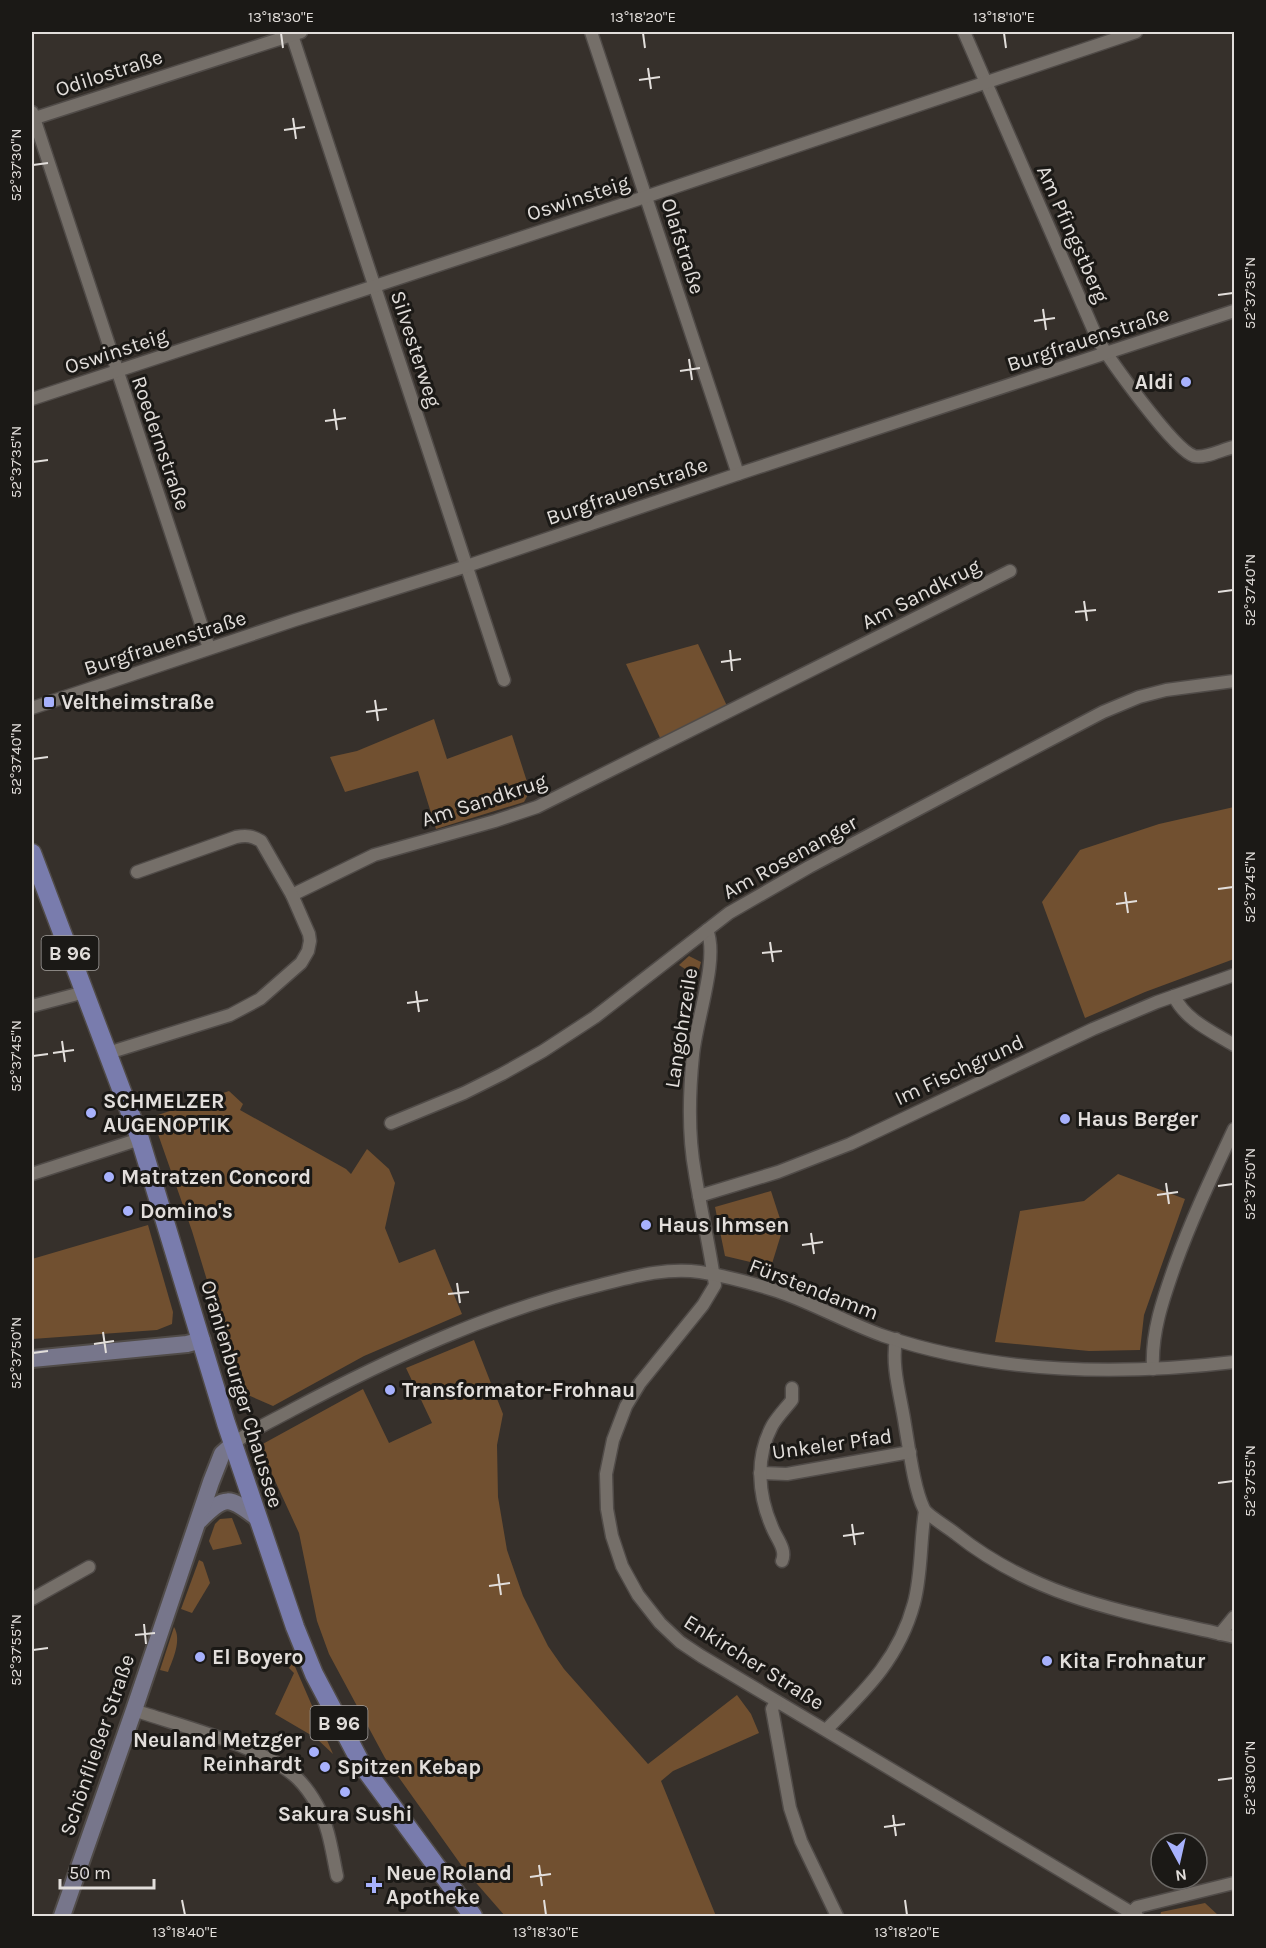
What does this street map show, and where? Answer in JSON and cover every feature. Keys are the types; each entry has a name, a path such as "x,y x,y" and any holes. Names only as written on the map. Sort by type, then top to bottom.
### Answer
{"main road":[{"name":"Oranienburger Chaussee","path":"32,853 140,1139 233,1444 298,1637 314,1674 362,1765 472,1917"},
{"path":"32,1359 174,1346 202,1340"},
{"name":"Schönfließer Straße","path":"62,1917 222,1454 233,1444"},
{"path":"199,1521 216,1505 227,1501 240,1505 257,1518"}],"street":[{"name":"Olafstraße","path":"591,32 738,474"},
{"name":"Am Pfingstberg","path":"964,32 1106,354 1187,453 1197,457 1234,447"},
{"name":"Oswinsteig","path":"32,399 1136,32"},
{"name":"Odilostraße","path":"32,116 294,33"},
{"name":"Silvesterweg","path":"294,33 504,680"},
{"name":"Roedernstraße","path":"32,116 209,648"},
{"name":"Burgfrauenstraße","path":"32,708 1234,311"},
{"name":"Am Sandkrug","path":"292,895 374,855 537,807 1010,571"},
{"name":"Am Rosenanger","path":"392,1123 464,1093 543,1051 595,1017 729,913 809,867 1103,712 1139,697 1166,690 1234,681"},
{"path":"108,1053 230,1015 260,999 301,963 308,951 310,941 292,895 261,841 248,835 228,839 137,872"},
{"name":"Langohrzeile","path":"707,930 711,941 711,960 693,1054 690,1098 692,1155 714,1275"},
{"name":"Im Fischgrund","path":"699,1196 778,1172 850,1144 1093,1029 1174,996 1234,975"},
{"path":"32,1006 85,992"},
{"path":"1174,996 1179,1006 1193,1020 1234,1045"},
{"path":"1153,1369 1153,1343 1170,1281 1203,1194 1234,1129"},
{"path":"32,1174 140,1139"},
{"name":"Fürstendamm","path":"233,1444 249,1432 356,1375 455,1332 572,1292 645,1274 697,1272 779,1291 838,1318 896,1339 956,1355 1011,1365 1086,1370 1153,1369 1234,1362"},
{"name":"Enkircher Straße","path":"714,1275 713,1292 640,1383 626,1406 613,1440 606,1474 607,1509 612,1536 622,1566 638,1595 660,1623 680,1642 776,1702 1135,1914"},
{"path":"826,1730 883,1670 901,1636 914,1603 920,1568 925,1511 910,1452 894,1357 896,1339"},
{"name":"Unkeler Pfad","path":"782,1561 784,1551 767,1516 760,1485 760,1473 763,1451 772,1425 792,1400 792,1388"},
{"name":"Unkeler Pfad","path":"760,1473 787,1474 910,1452"},
{"path":"925,1511 977,1551 1040,1585 1072,1598 1124,1613 1234,1637"},
{"path":"32,1599 89,1567"},
{"path":"1220,1634 1234,1617"},
{"path":"776,1702 772,1709 790,1808 801,1840 837,1917"},
{"path":"134,1710 251,1750 298,1779 318,1806 330,1842 337,1876"},
{"path":"1135,1914 1137,1907 1234,1883"}],"shaded area":[{"path":"698,644 727,706 661,740 626,664"},
{"path":"434,719 447,759 512,735 530,791 524,802 436,829 418,771 345,792 330,757 357,751"},
{"path":"1234,807 1234,959 1145,992 1085,1018 1042,902 1080,850 1159,824"},
{"path":"689,956 701,962 697,977 679,965"},
{"path":"229,1091 243,1104 240,1110 346,1169 351,1174 367,1149 389,1169 395,1183 385,1228 399,1263 435,1249 462,1314 364,1356 273,1406 241,1392 192,1231 152,1117"},
{"path":"1118,1174 1185,1199 1144,1315 1140,1350 1089,1351 995,1342 1020,1211 1084,1201"},
{"path":"771,1191 783,1228 771,1267 725,1256 715,1207"},
{"path":"148,1225 173,1312 172,1324 157,1330 32,1339 32,1259"},
{"path":"474,1340 503,1414 497,1445 498,1497 507,1550 523,1596 548,1646 564,1669 648,1764 737,1695 751,1714 759,1733 673,1771 661,1781 716,1916 505,1916 464,1869 385,1758 329,1654 317,1621 299,1533 259,1446 363,1389 389,1443 432,1423 406,1368"},
{"path":"232,1518 242,1544 213,1550 209,1541 215,1524 220,1519"},
{"path":"199,1560 203,1562 210,1583 192,1613 181,1609"},
{"path":"174,1627 177,1644 168,1672 160,1670"},
{"path":"293,1662 333,1754 316,1738 275,1714 294,1673 289,1668"},
{"path":"1205,1903 1219,1916 1160,1916 1161,1912"}],"place":[{"name":"Aldi","path":"1186,382"},
{"name":"Veltheimstraße","path":"49,702"},
{"name":"SCHMELZER AUGENOPTIK","path":"91,1113"},
{"name":"Haus Berger","path":"1065,1119"},
{"name":"Matratzen Concord","path":"109,1177"},
{"name":"Domino's","path":"128,1211"},
{"name":"Haus Ihmsen","path":"646,1225"},
{"name":"Transformator-Frohnau","path":"390,1390"},
{"name":"El Boyero","path":"200,1657"},
{"name":"Kita Frohnatur","path":"1047,1661"},
{"name":"Neuland Metzger Reinhardt","path":"314,1752"},
{"name":"Spitzen Kebap","path":"325,1767"},
{"name":"Sakura Sushi","path":"345,1792"},
{"name":"Neue Roland Apotheke","path":"374,1885"}]}
